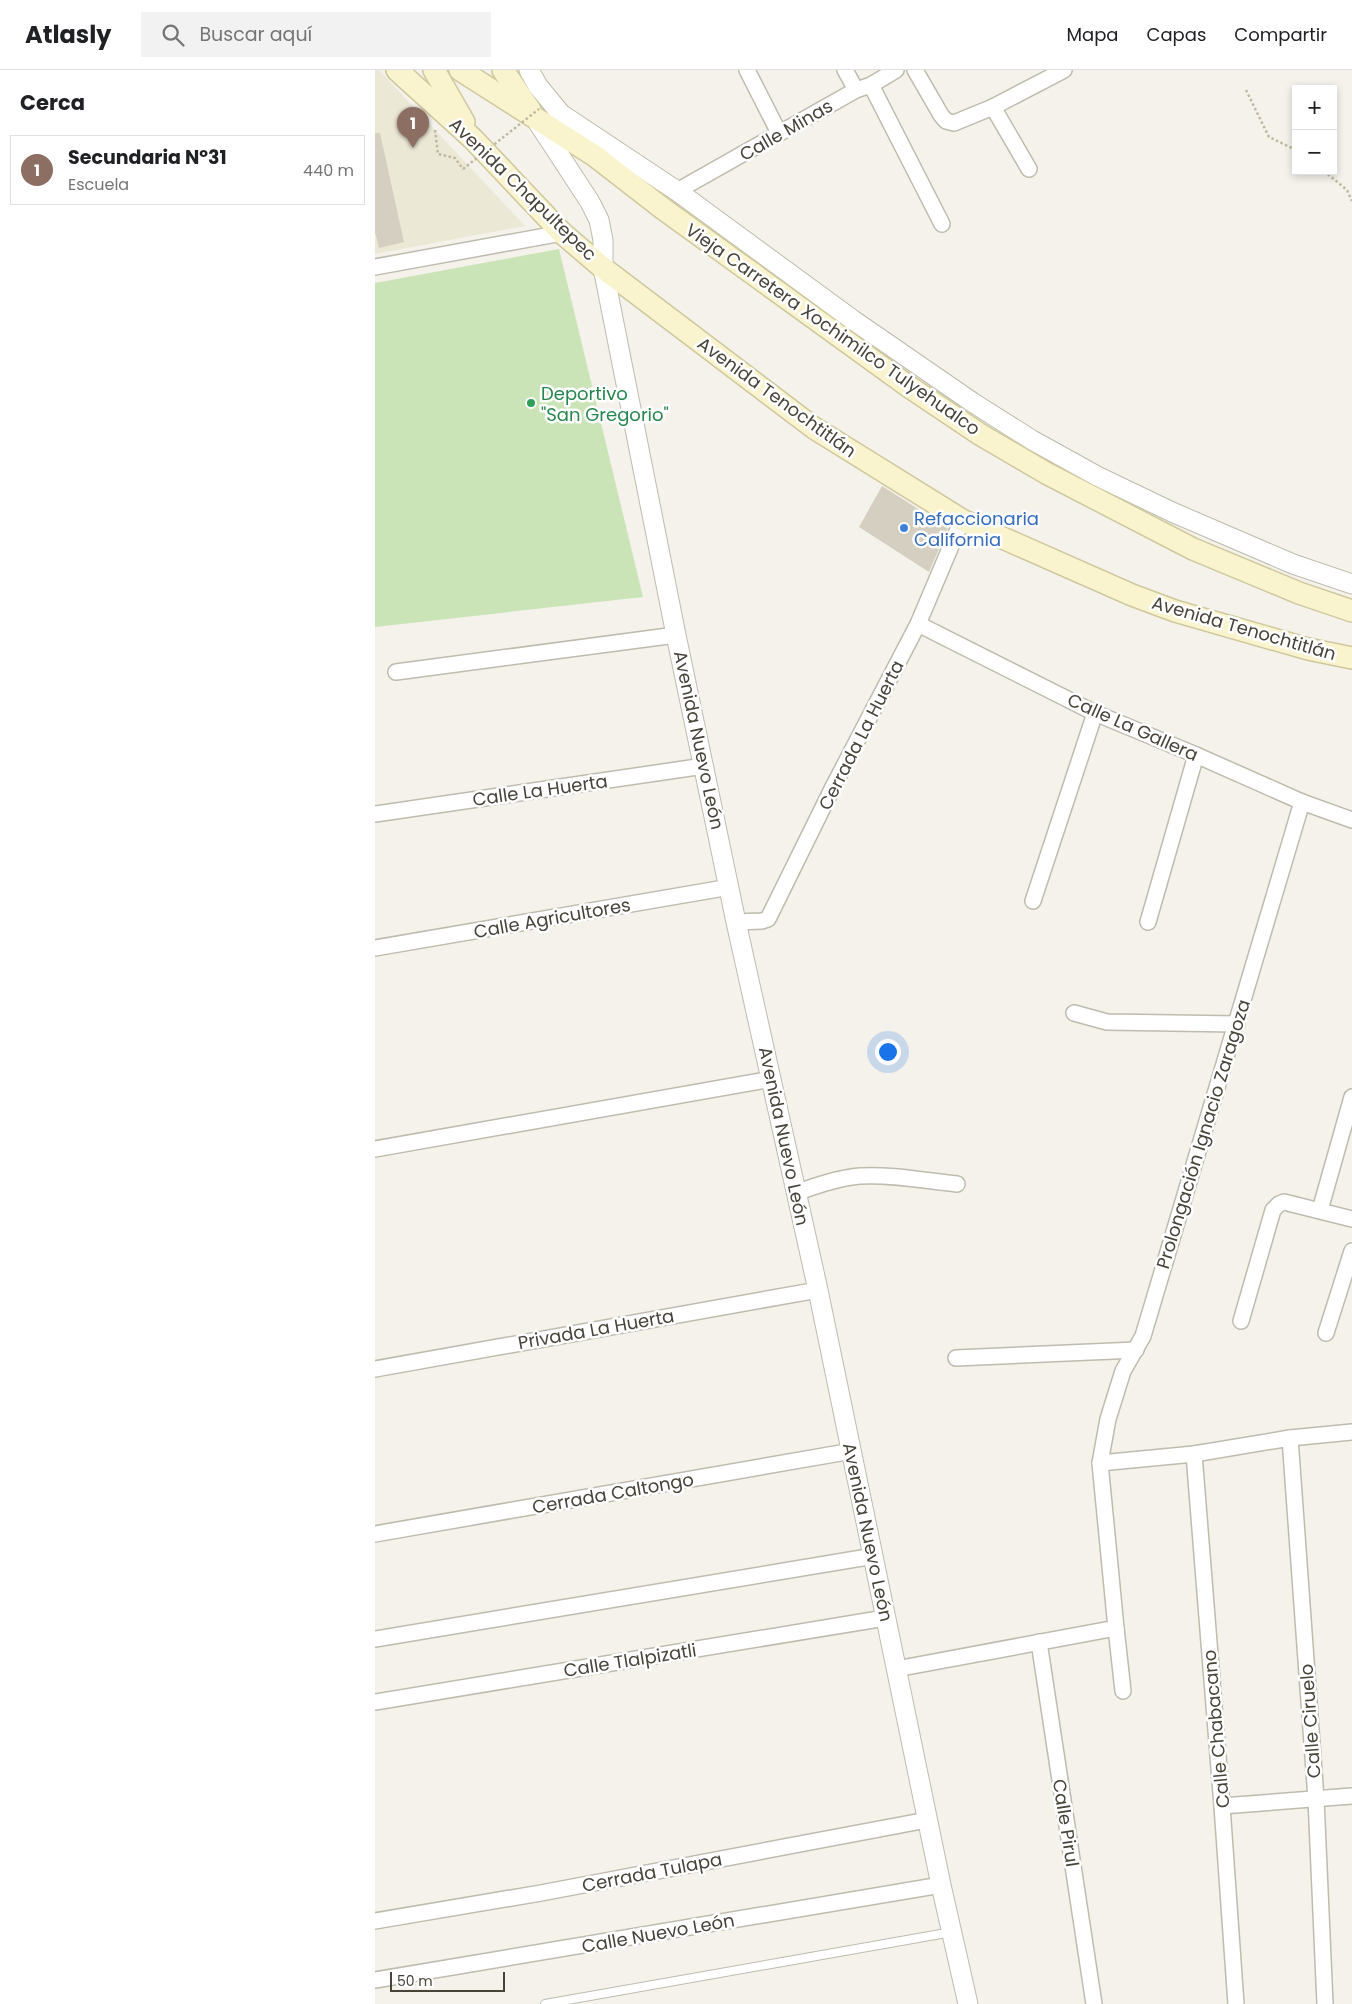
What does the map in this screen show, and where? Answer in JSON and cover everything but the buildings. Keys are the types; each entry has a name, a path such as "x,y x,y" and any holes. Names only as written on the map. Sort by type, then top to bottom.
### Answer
{"main road":[{"name":"Avenida Chapultepec","path":"397,70 473,139 562,233 603,268"},
{"path":"434,70 473,139"},
{"name":"Vieja Carretera Xochimilco Tulyehualco","path":"460,70 546,117 662,208 908,386 981,435 1029,464 1193,549 1299,593 1352,611"},
{"path":"503,70 546,117"},
{"name":"Avenida Tenochtitlán","path":"603,268 814,428 962,520 1132,595 1175,611 1308,649 1352,658"}],"street":[{"path":"529,70 538,86 546,117 677,191 853,320 972,402 1032,440 1097,476 1172,512 1293,564 1352,584"},
{"path":"747,70 779,133"},
{"path":"845,70 856,90"},
{"name":"Calle Minas","path":"677,191 856,90 871,85 896,70"},
{"path":"915,70 946,121 954,123 993,107 1064,70"},
{"path":"871,85 942,224"},
{"path":"993,107 1029,169"},
{"name":"Avenida Nuevo León","path":"546,117 599,220 603,240 603,268 676,635 736,922 772,1079 874,1556 927,1820 968,2004"},
{"path":"375,267 562,233"},
{"name":"Cerrada La Huerta","path":"736,922 768,919 918,624 962,520"},
{"name":"Calle La Gallera","path":"918,624 1095,713 1302,802 1352,820"},
{"path":"395,672 676,635"},
{"path":"1033,901 1095,713"},
{"path":"1148,922 1196,755"},
{"name":"Calle La Huerta","path":"375,814 704,766"},
{"name":"Prolongación Ignacio Zaragoza","path":"1123,1691 1100,1462 1108,1419 1123,1371 1143,1336 1302,802"},
{"name":"Calle Agricultores","path":"375,948 730,887"},
{"path":"1074,1013 1107,1022 1237,1024"},
{"path":"375,1148 772,1079"},
{"path":"1320,1210 1352,1097"},
{"path":"796,1192 819,1184 860,1176 957,1184"},
{"path":"1241,1321 1273,1210 1279,1204 1284,1202 1352,1219"},
{"path":"1326,1333 1352,1251"},
{"name":"Privada La Huerta","path":"375,1368 817,1290"},
{"path":"956,1358 1136,1350"},
{"path":"1100,1462 1194,1454 1290,1438 1352,1432"},
{"name":"Calle Ciruelo","path":"1290,1438 1315,1799 1325,2004"},
{"name":"Cerrada Caltongo","path":"375,1534 851,1451"},
{"name":"Calle Chabacano","path":"1194,1454 1236,2004"},
{"path":"375,1639 874,1556"},
{"name":"Calle Tlalpizatli","path":"375,1702 885,1618"},
{"path":"896,1669 1116,1628"},
{"name":"Calle Pirul","path":"1039,1642 1094,2004"},
{"path":"1222,1806 1352,1796"},
{"name":"Cerrada Tulapa","path":"375,1921 541,1893 927,1820"},
{"name":"Calle Nuevo León","path":"375,1980 941,1885"}],"lane":[{"path":"545,2004 952,1932"}],"path":[{"path":"1246,90 1269,137 1292,148"},
{"path":"438,154 455,158 463,169 546,117"},
{"path":"1330,175 1347,190 1352,201"}],"shaded area":[{"path":"375,70 379,70 525,226 375,254"}],"green space":[{"path":"559,249 643,597 375,627 375,283"}],"place":[{"name":"Secundaria Nº31","path":"413,148"},
{"name":"Deportivo \"San Gregorio\"","path":"531,403"},
{"name":"Refaccionaria California","path":"904,528"}]}
